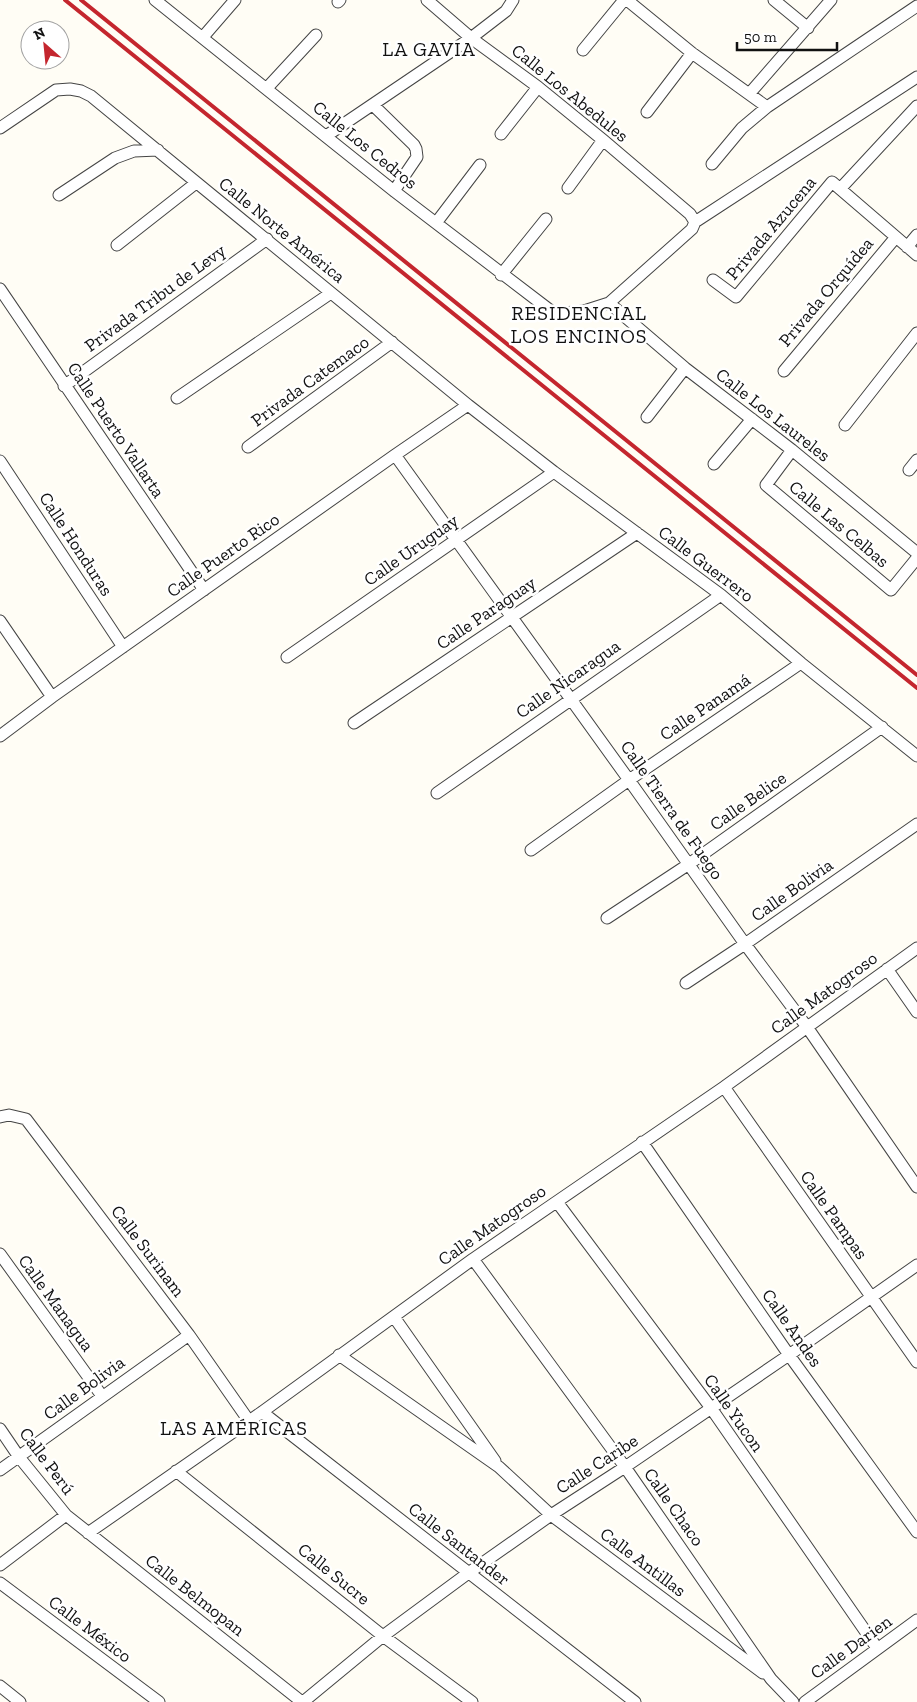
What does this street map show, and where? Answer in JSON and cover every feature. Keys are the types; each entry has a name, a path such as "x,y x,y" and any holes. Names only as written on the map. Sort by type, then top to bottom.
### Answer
{"street":[{"name":"Calle Los Cedros","path":"155,0 501,275 555,314 584,311 609,303"},
{"path":"203,37 235,0"},
{"name":"Calle Los Abedules","path":"427,0 471,38 538,87 603,140 693,218"},
{"path":"326,136 471,38 506,11 513,0"},
{"path":"583,50 625,0 692,53 767,107"},
{"path":"774,0 808,28"},
{"path":"749,94 831,0"},
{"path":"712,164 742,128 767,107 917,6"},
{"path":"267,88 316,35"},
{"path":"647,112 692,53"},
{"path":"609,303 692,228 693,218 917,77"},
{"path":"501,134 538,87"},
{"name":"Calle Norte América","path":"0,128 56,90 70,89 81,91 91,96 468,405"},
{"path":"373,105 416,149 417,157 394,190"},
{"path":"917,106 836,185 917,255"},
{"path":"568,188 603,140"},
{"path":"59,195 115,158 134,151 158,150"},
{"path":"436,223 480,165"},
{"path":"117,245 196,183"},
{"name":"Privada Azucena","path":"713,280 736,297 836,185"},
{"path":"501,275 546,219"},
{"path":"907,246 917,235"},
{"name":"Privada Orquídea","path":"784,371 896,236"},
{"name":"Privada Tribu de Levy","path":"64,386 267,239"},
{"name":"Calle Puerto Vallarta","path":"0,289 204,590"},
{"path":"178,398 331,292"},
{"name":"Calle Los Laureles","path":"609,303 685,368 792,450 917,553"},
{"path":"845,425 917,333"},
{"name":"Privada Catemaco","path":"248,447 392,342"},
{"path":"647,417 685,368"},
{"name":"Calle Puerto Rico","path":"0,736 52,697 468,405"},
{"name":"Calle Guerrero","path":"468,405 554,472 720,595 917,756"},
{"path":"714,464 752,419"},
{"name":"Calle Las Celbas","path":"792,450 766,485 772,491 891,590 917,558"},
{"name":"Calle Tierra de Fuego","path":"395,455 745,944 807,1027 917,1186"},
{"path":"910,470 917,460"},
{"name":"Calle Honduras","path":"0,461 123,647"},
{"name":"Calle Uruguay","path":"288,657 554,472"},
{"name":"Calle Paraguay","path":"354,723 637,533"},
{"name":"Calle Nicaragua","path":"437,793 720,595"},
{"path":"0,621 52,697"},
{"name":"Calle Panamá","path":"531,850 629,780 801,663"},
{"name":"Calle Belice","path":"608,918 689,864 882,727"},
{"name":"Calle Bolivia","path":"686,983 917,824"},
{"name":"Calle Matogroso","path":"88,1533 262,1412 473,1258 724,1087 917,948"},
{"path":"887,968 917,1012"},
{"name":"Calle Pampas","path":"724,1087 917,1362"},
{"name":"Calle Surinam","path":"4,1116 26,1119 189,1334 249,1420"},
{"name":"Calle Andes","path":"642,1142 789,1355 917,1532"},
{"name":"Calle Yucon","path":"557,1202 711,1408 877,1648"},
{"name":"Calle Managua","path":"0,1254 102,1396"},
{"name":"Calle Chaco","path":"473,1258 625,1467 771,1679 793,1702"},
{"name":"Calle Caribe","path":"303,1702 383,1636 468,1574 551,1515 789,1355 917,1264"},
{"name":"Calle Antillas","path":"394,1317 500,1467"},
{"name":"Calle Bolivia","path":"0,1470 189,1334"},
{"name":"Calle Antillas","path":"339,1355 500,1467 551,1515 771,1679"},
{"name":"Calle Santander","path":"262,1412 635,1702"},
{"name":"Calle Perú","path":"0,1429 66,1515"},
{"name":"Calle Sucre","path":"176,1471 383,1636 472,1702"},
{"path":"0,1565 66,1515"},
{"name":"Calle Belmopan","path":"66,1515 303,1702"},
{"name":"Calle México","path":"0,1583 159,1702"},
{"name":"Calle Darien","path":"805,1702 917,1620"},
{"path":"0,1686 20,1702"}],"railway":[{"path":"65,0 917,688"},
{"path":"81,0 917,675"}],"district":[{"name":"LA GAVIA","path":"429,49"},
{"name":"RESIDENCIAL LOS ENCINOS","path":"579,324"},
{"name":"LAS AMÉRICAS","path":"234,1428"}]}
